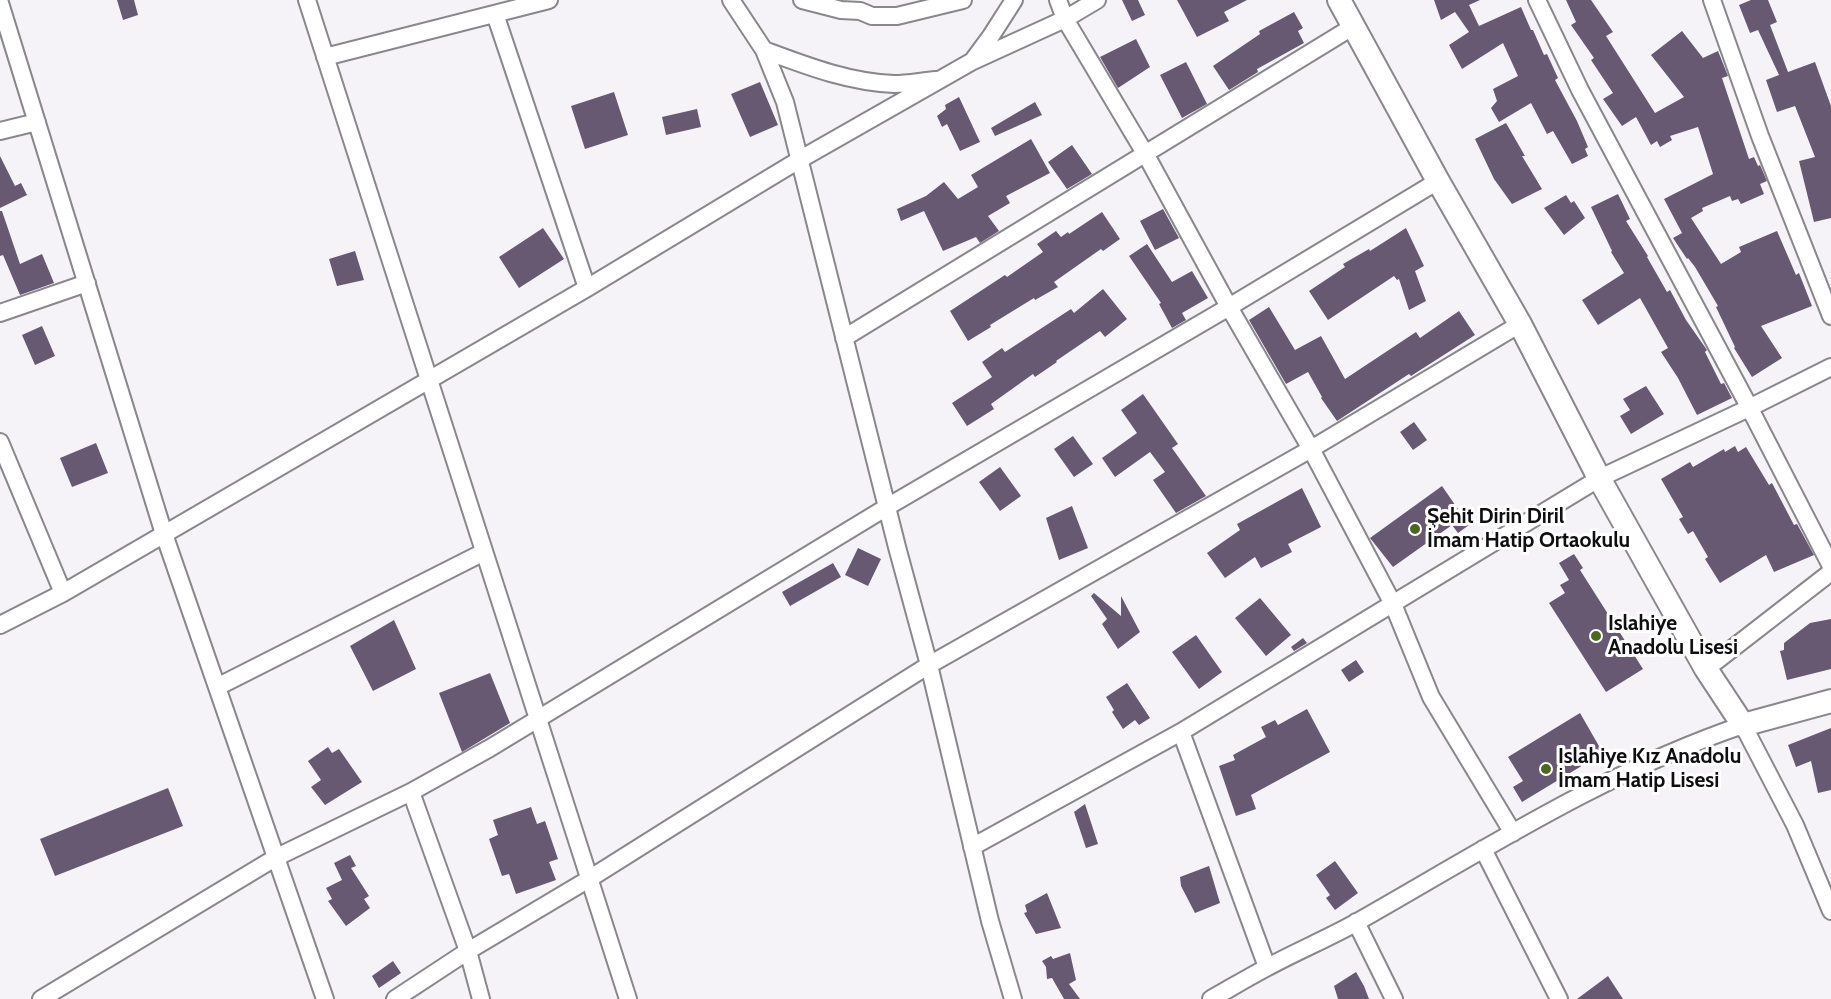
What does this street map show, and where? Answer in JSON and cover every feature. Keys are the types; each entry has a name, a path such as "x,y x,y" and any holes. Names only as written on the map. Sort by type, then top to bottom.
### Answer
{"street":[{"path":"307,0 628,999"},
{"path":"325,57 549,0"},
{"path":"731,0 764,51 785,102 929,665 990,921 1013,999"},
{"path":"802,0 841,10 858,6 872,16 897,16 963,0"},
{"path":"971,62 1014,0"},
{"path":"1058,0 1065,19 1146,155 1229,307 1311,449 1393,604 1431,697 1513,832"},
{"path":"0,625 63,593 587,288 799,160 971,62 1065,19 1097,0"},
{"path":"1339,0 1438,181 1520,324 1600,478 1706,669 1743,724 1795,825 1831,911"},
{"path":"1537,0 1580,90 1831,566"},
{"path":"1712,0 1760,136 1831,316"},
{"path":"0,3 164,534 325,999"},
{"path":"495,14 587,288"},
{"path":"844,338 1354,26"},
{"path":"764,51 831,74 864,81 897,84 943,79"},
{"path":"0,131 37,122"},
{"path":"41,999 275,858 411,792 538,719 887,507 1229,307 1438,181"},
{"path":"0,313 87,283"},
{"path":"395,999 468,951 589,879 929,665 1311,449 1520,324"},
{"path":"972,848 1181,732 1600,478 1831,367"},
{"path":"0,442 63,593"},
{"path":"217,687 484,552"},
{"path":"1706,669 1831,572"},
{"path":"1211,999 1356,922 1513,832 1665,755 1702,738 1743,724 1831,701"},
{"path":"1181,732 1266,968"},
{"path":"411,792 468,951 481,999"},
{"path":"1484,849 1559,999"},
{"path":"1356,922 1394,999"}],"building":[{"path":"117,0 134,0 138,15 123,20"},
{"path":"1122,0 1138,0 1145,15 1132,21"},
{"path":"1177,0 1247,0 1224,12 1229,21 1197,37"},
{"path":"1434,0 1480,0 1469,5 1479,26 1521,7 1558,78 1555,80 1577,121 1588,147 1585,149 1588,156 1572,164 1553,131 1547,134 1531,103 1499,122 1491,108 1497,101 1493,89 1518,76 1503,43 1462,69 1449,45 1469,32 1455,12 1441,20"},
{"path":"1566,0 1591,0 1613,32 1606,36 1655,113 1684,97 1651,55 1682,31 1703,58 1718,51 1728,76 1722,78 1749,159 1754,157 1767,181 1760,184 1764,194 1741,204 1738,199 1732,201 1730,196 1702,208 1703,211 1691,218 1721,264 1741,252 1739,247 1777,231 1796,275 1799,273 1812,306 1761,326 1782,358 1752,377 1734,348 1716,307 1718,306 1695,267 1673,238 1682,233 1664,199 1713,174 1698,127 1670,136 1672,140 1660,147 1657,141 1651,145 1636,117 1622,126 1603,99 1613,93 1591,60 1594,58 1571,25 1576,22"},
{"path":"1751,0 1768,0 1777,22 1770,25 1788,72 1815,62 1831,106 1831,218 1814,222 1799,161 1815,157 1795,106 1777,112 1766,80 1779,75 1758,30 1750,33 1739,5"},
{"path":"1294,12 1303,28 1298,31 1304,43 1257,69 1258,72 1229,90 1213,66 1260,34 1259,31"},
{"path":"1136,39 1150,67 1118,88 1100,57"},
{"path":"1186,62 1207,104 1182,118 1160,75"},
{"path":"760,82 778,125 750,137 731,94"},
{"path":"614,92 628,135 585,149 571,106"},
{"path":"959,97 980,142 960,151 947,124 942,127 937,116 946,109 945,105"},
{"path":"1035,102 1042,115 995,136 991,128"},
{"path":"697,109 701,127 666,135 662,117"},
{"path":"1506,123 1542,189 1512,204 1494,179 1475,139"},
{"path":"1031,139 1050,173 1006,196 1010,203 988,216 999,231 980,243 976,237 943,251 924,211 901,221 897,209 926,196 944,182 958,199 978,187 971,175"},
{"path":"1072,145 1092,174 1067,189 1048,162"},
{"path":"0,156 15,186 21,183 27,195 0,208"},
{"path":"1618,194 1630,219 1626,221 1667,292 1670,290 1686,320 1707,350 1705,352 1721,384 1724,383 1732,398 1697,415 1678,378 1661,352 1668,348 1640,298 1598,325 1582,300 1624,273 1611,252 1591,207"},
{"path":"1566,195 1571,203 1574,201 1585,218 1564,235 1544,208"},
{"path":"1163,209 1179,238 1155,250 1140,221"},
{"path":"0,211 2,211 20,264 42,254 54,283 20,295 3,255 0,256"},
{"path":"1102,212 1120,239 1103,251 1101,249 1054,282 1058,287 1035,300 1034,298 968,341 950,311 1005,275 1007,277 1043,252 1037,244 1056,231 1061,237 1068,232 1069,234"},
{"path":"543,228 564,259 519,288 499,257"},
{"path":"1406,228 1424,266 1415,271 1426,301 1409,310 1399,279 1397,280 1394,276 1328,320 1309,291 1345,267 1343,264 1369,249 1370,251"},
{"path":"1147,244 1172,282 1192,271 1208,298 1182,313 1186,320 1172,328 1159,304 1161,303 1129,256"},
{"path":"355,251 364,280 337,286 329,259"},
{"path":"1103,289 1127,319 1105,337 1100,331 1035,377 1033,374 991,404 994,409 967,426 952,403 992,377 982,362 1002,348 1005,352 1071,309 1074,313"},
{"path":"1269,307 1295,350 1321,336 1345,379 1416,332 1420,338 1459,311 1475,335 1411,376 1409,374 1337,421 1321,398 1308,372 1286,384 1249,320"},
{"path":"42,326 55,356 35,365 22,335"},
{"path":"1646,386 1664,414 1631,434 1620,416 1630,410 1623,399"},
{"path":"1143,394 1178,444 1172,448 1206,496 1176,513 1153,480 1165,472 1150,452 1115,477 1102,458 1137,433 1121,410"},
{"path":"1414,422 1427,440 1413,450 1400,432"},
{"path":"1073,436 1093,464 1074,477 1054,449"},
{"path":"96,443 108,473 72,487 60,458"},
{"path":"1735,446 1738,452 1746,447 1769,485 1772,483 1794,525 1797,524 1814,555 1774,572 1766,555 1720,583 1705,559 1708,557 1693,531 1688,534 1679,519 1683,517 1661,479 1690,462 1693,467 1724,449 1725,452"},
{"path":"1000,467 1021,496 1000,511 979,482"},
{"name":"Şehit Dirin Diril İmam Hatip Ortaokulu","path":"1442,486 1469,525 1458,533 1452,525 1393,567 1370,538"},
{"path":"1302,488 1321,527 1288,544 1292,552 1261,568 1255,557 1225,578 1207,553 1240,530 1237,524"},
{"path":"1072,506 1088,548 1059,560 1046,518"},
{"path":"858,548 881,559 868,586 845,575"},
{"name":"Islahiye Anadolu Lisesi","path":"1574,554 1583,568 1580,570 1643,669 1606,692 1549,603 1565,593 1560,585 1569,580 1559,563"},
{"path":"833,563 841,577 790,606 782,592"},
{"path":"1094,593 1121,616 1121,596 1140,632 1118,649 1102,624 1107,619 1091,596"},
{"path":"1260,598 1291,635 1266,656 1235,618"},
{"path":"1831,619 1831,669 1787,680 1780,651 1784,650 1784,643 1810,623"},
{"path":"394,620 416,669 373,691 350,646"},
{"path":"1196,635 1222,672 1199,689 1172,652"},
{"path":"1303,638 1307,643 1294,651 1291,647"},
{"path":"1356,660 1364,672 1349,682 1341,670"},
{"path":"490,673 510,723 462,752 439,693"},
{"path":"1127,683 1150,718 1139,725 1135,720 1123,729 1106,697"},
{"path":"1307,709 1330,752 1251,795 1256,809 1236,816 1219,766 1235,760 1233,755 1266,737 1261,727 1275,720 1278,725"},
{"name":"Islahiye Kız Anadolu İmam Hatip Lisesi","path":"1580,713 1603,753 1522,802 1513,787 1523,781 1508,757"},
{"path":"1831,728 1831,790 1818,793 1811,761 1796,767 1788,745"},
{"path":"328,747 332,753 339,749 362,782 325,805 311,787 321,780 308,761"},
{"path":"168,788 183,826 55,876 40,839"},
{"path":"1085,804 1098,844 1086,848 1074,812"},
{"path":"531,807 537,824 545,821 558,859 549,862 556,880 516,894 509,874 502,876 489,839 498,835 493,820"},
{"path":"350,855 356,866 351,868 369,896 364,899 370,908 346,926 328,901 332,899 326,888 342,880 334,863"},
{"path":"1335,861 1358,893 1335,910 1326,898 1330,895 1316,875"},
{"path":"1209,866 1220,903 1195,913 1181,886 1180,877"},
{"path":"1047,893 1061,928 1036,934 1024,913 1027,912 1025,905"},
{"path":"1070,953 1076,980 1069,984 1080,999 1064,999 1052,978 1047,979 1046,967 1042,961 1051,956 1053,959"},
{"path":"393,961 401,973 379,988 372,976"},
{"path":"1356,972 1369,999 1338,999 1334,986"},
{"path":"1608,976 1623,999 1577,999"}],"place":[{"name":"Şehit Dirin Diril İmam Hatip Ortaokulu","path":"1415,529"},
{"name":"Islahiye Anadolu Lisesi","path":"1596,636"},
{"name":"Islahiye Kız Anadolu İmam Hatip Lisesi","path":"1546,769"}]}
